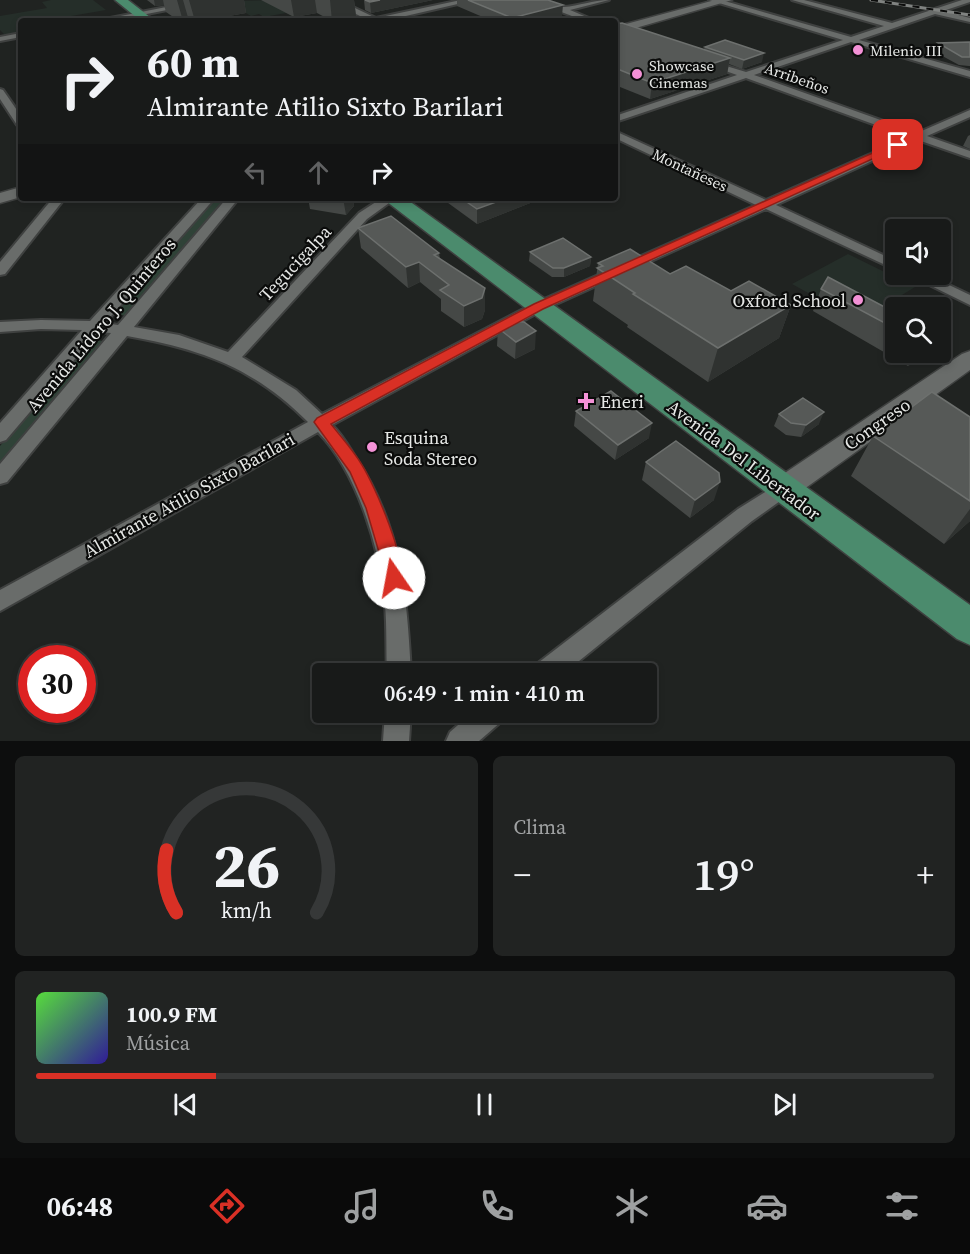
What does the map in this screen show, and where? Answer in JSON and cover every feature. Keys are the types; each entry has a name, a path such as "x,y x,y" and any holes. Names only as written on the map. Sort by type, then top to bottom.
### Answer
{"main road":[{"path":"121,0 144,17"},
{"path":"618,29 720,1"},
{"path":"0,198 18,193"},
{"name":"Avenida Del Libertador","path":"395,201 964,621"},
{"name":"Congreso","path":"783,489 970,359"}],"street":[{"path":"144,17 214,0"},
{"path":"332,0 369,18"},
{"path":"389,18 471,0"},
{"path":"534,0 584,18"},
{"path":"562,10 605,0"},
{"path":"796,0 893,26"},
{"path":"618,118 969,0"},
{"path":"720,1 970,74"},
{"path":"934,12 970,20"},
{"path":"618,31 639,38"},
{"path":"0,39 18,36"},
{"name":"Arribeños","path":"692,57 970,154"},
{"path":"2,98 18,98"},
{"path":"2,98 18,119"},
{"name":"Almirante Atilio Sixto Barilari","path":"0,601 322,422 538,307 970,113"},
{"name":"Montañeses","path":"618,135 885,261"},
{"path":"0,271 57,201"},
{"name":"Avenida Lidoro J. Quinteros","path":"0,435 206,201"},
{"name":"Avenida Lidoro J. Quinteros","path":"0,477 230,201"},
{"name":"Tegucigalpa","path":"232,358 363,216 386,201"},
{"path":"937,285 970,301"},
{"path":"0,327 63,324 123,329 192,343 232,358 277,383 322,422 356,469 375,508 387,544 394,578 399,620 399,663"},
{"path":"557,663 745,515 783,489"},
{"path":"396,741 397,723"},
{"path":"459,741 480,723"}],"shaded area":[{"path":"93,0 106,10 59,18 18,18 18,33 5,35 0,30 0,16 47,8 42,2"},
{"path":"278,0 294,17 286,13 264,17 259,14 251,16 225,1"},
{"name":"Oxford School","path":"848,254 885,272 885,285 915,287 899,297 885,297 885,305 874,312 885,327 885,335 792,284"}],"green space":[{"path":"212,201 224,201 127,316 115,314"},
{"path":"91,340 104,341 0,467 0,446"}],"building":[{"path":"468,0 548,0 563,5 512,18"},
{"path":"618,24 730,58 652,83 618,69"},
{"path":"725,40 764,53 744,60 705,47"},
{"path":"970,42 970,57 962,57 938,43"},
{"path":"465,201 499,201 477,209"},
{"path":"391,216 439,253 434,255 485,288 482,298 464,306 440,290 449,285 419,262 406,267 358,228"},
{"path":"563,238 591,257 564,268 553,268 530,252"},
{"path":"630,249 670,274 686,266 731,291 749,281 791,305 718,348 633,294 635,293 597,268 603,266 598,263"},
{"path":"828,277 885,307 885,323 821,289"},
{"path":"512,321 524,322 536,331 516,342 498,328"},
{"path":"611,391 652,423 618,445 576,411"},
{"path":"932,392 970,417 970,501 873,436"},
{"path":"803,398 824,412 806,425 791,423 779,414"},
{"path":"676,441 719,473 720,482 695,500 646,462"}],"railway":[{"path":"871,0 970,15"}],"place":[{"name":"Milenio III","path":"858,50"},
{"name":"Showcase Cinemas","path":"637,74"},
{"name":"Oxford School","path":"858,300"},
{"name":"Eneri","path":"586,401"},
{"name":"Esquina Soda Stereo","path":"372,447"}],"route":[{"path":"394,578 387,544 375,508 356,469 337,439 322,422 538,307 898,145"}]}
